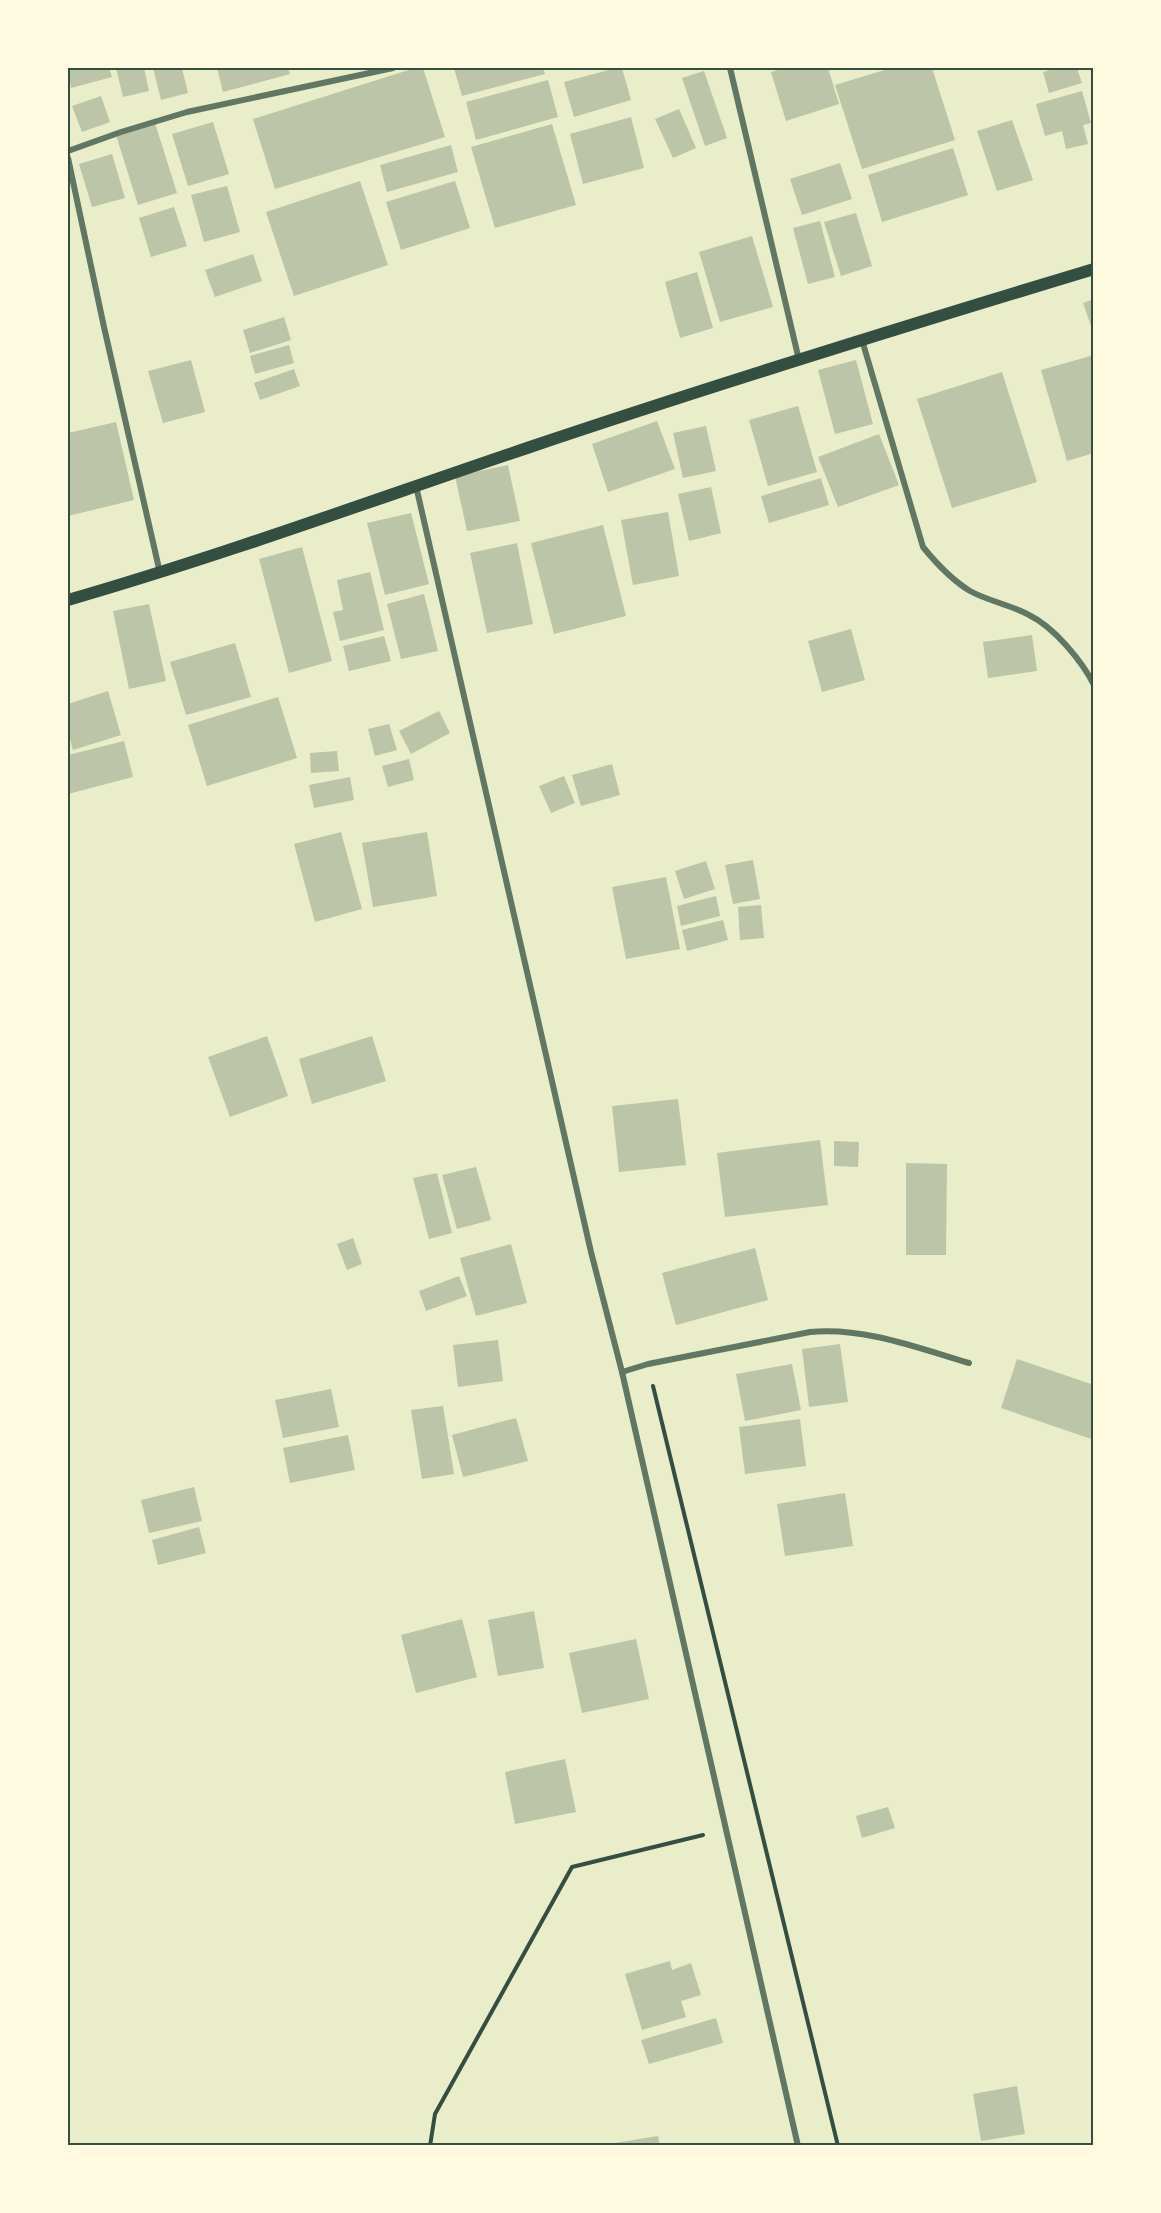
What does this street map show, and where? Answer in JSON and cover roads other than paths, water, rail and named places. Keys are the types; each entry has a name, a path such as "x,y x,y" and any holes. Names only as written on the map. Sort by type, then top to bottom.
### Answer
{"main road":[{"path":"68,600 161,574 585,429 862,340 1094,269"}],"street":[{"path":"68,152 130,129 187,112 393,68"},
{"path":"730,68 799,361"},
{"path":"68,158 161,574"},
{"path":"862,340 923,547 936,563 970,590 1031,616 1039,622 1062,641 1089,675 1094,685"},
{"path":"416,486 589,1240 622,1372 798,2145"},
{"path":"622,1372 810,1332 830,1330 885,1338 969,1363"}]}
